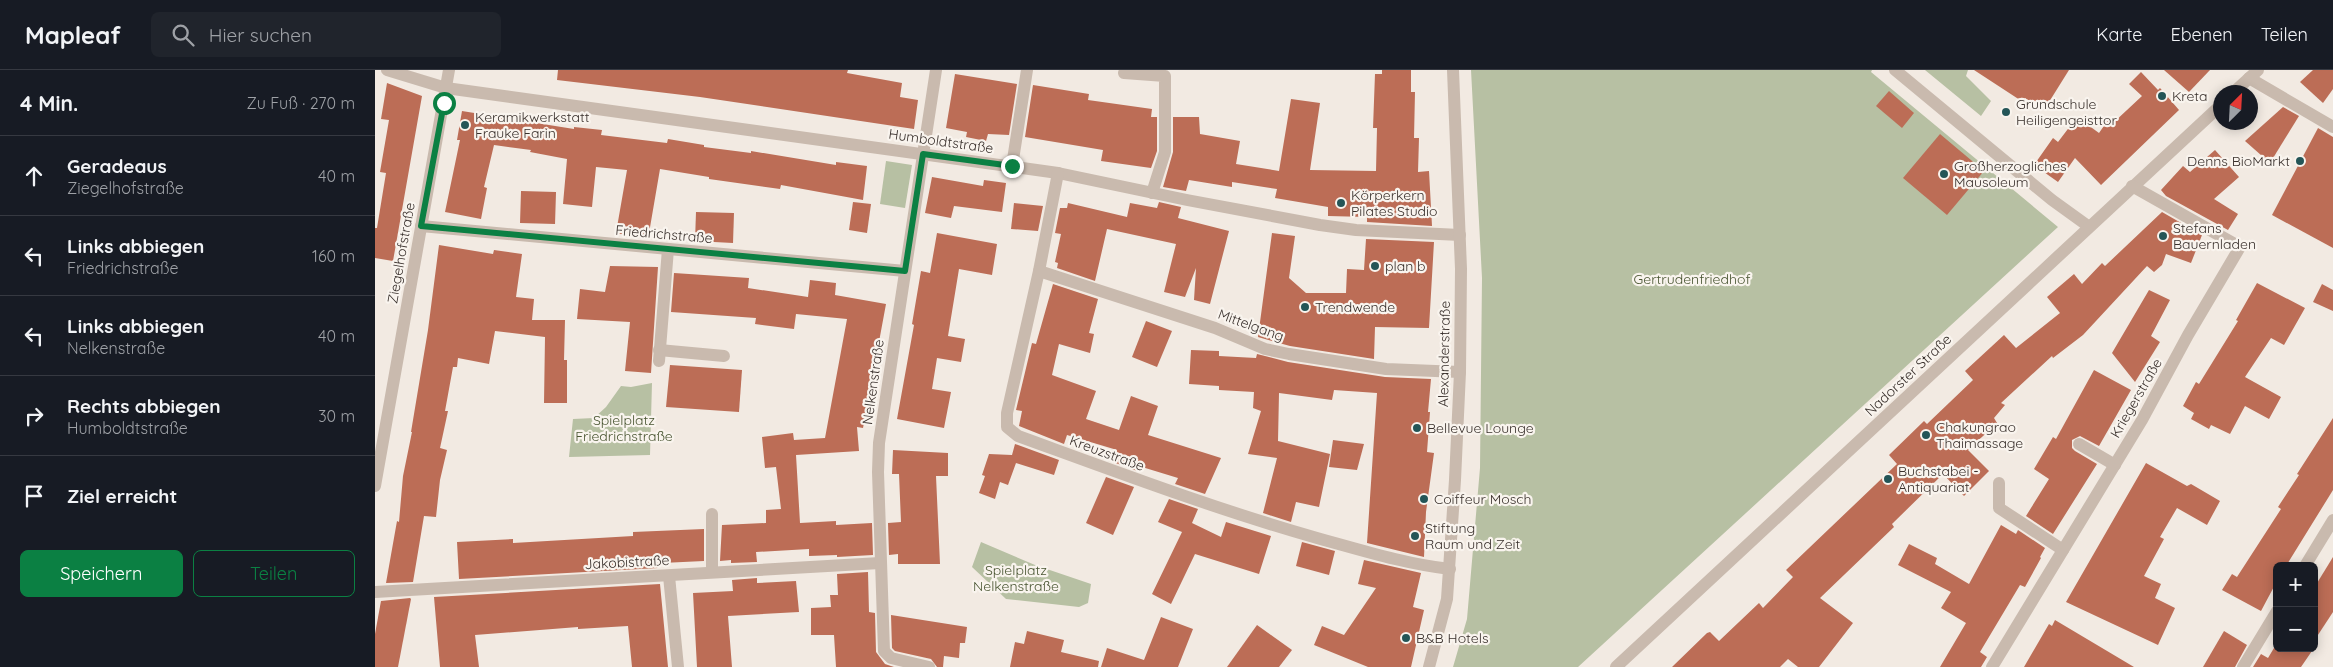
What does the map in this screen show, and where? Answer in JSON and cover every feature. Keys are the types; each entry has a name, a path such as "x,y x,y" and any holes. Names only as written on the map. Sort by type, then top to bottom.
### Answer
{"street":[{"path":"387,70 447,88"},
{"name":"Ziegelhofstraße","path":"375,486 449,70"},
{"name":"Nelkenstraße","path":"929,667 891,658 883,651 877,472 879,442 936,70"},
{"path":"1012,166 1027,70"},
{"name":"Alexanderstraße","path":"1429,667 1447,599 1460,372 1460,235 1453,70"},
{"path":"1895,70 2052,200 2088,226"},
{"path":"1125,73 1165,76 1165,152 1152,193"},
{"path":"2241,85 2253,74 2333,127"},
{"name":"Humboldtstraße","path":"447,88 1058,173 1152,193 1356,230 1460,235"},
{"name":"Nadorster Straße","path":"1616,667 1990,320 2088,226 2213,112"},
{"name":"Kreuzstraße","path":"1058,173 1039,271 1007,413 1007,427 1017,436 1208,505 1373,554 1429,566 1450,568"},
{"name":"Kriegerstraße","path":"1992,667 2115,464 2240,247 2132,186"},
{"name":"Friedrichstraße","path":"421,226 905,271"},
{"path":"668,249 659,355 724,356"},
{"name":"Mittelgang","path":"1039,271 1215,328 1265,348 1281,352 1386,368 1460,372"},
{"path":"2079,444 2115,464"},
{"path":"1999,483 1999,508 2063,550"},
{"path":"712,514 712,572"},
{"path":"2307,562 2333,520"},
{"name":"Jakobistraße","path":"375,592 520,582 669,576 880,563"},
{"path":"669,576 678,667"},
{"path":"2243,667 2273,618"}],"green space":[{"name":"Gertrudenfriedhof","path":"1471,70 1872,70 1871,72 2058,227 1578,667 1453,667 1467,619 1480,468 1482,278"},
{"path":"1925,70 1968,70 1966,76 1991,101 1981,116"},
{"path":"886,161 912,165 905,208 880,204"},
{"name":"Spielplatz Friedrichstraße","path":"652,383 650,455 569,457 573,419 594,418 606,407 621,386 631,387"},
{"name":"Spielplatz Nelkenstraße","path":"981,542 1035,565 1091,584 1088,603 1079,607 1006,599 972,567"}],"building":[{"path":"558,70 848,70 847,73 902,83 900,97 918,100 914,129 700,97 557,80"},
{"path":"1382,70 1411,70 1411,92 1415,92 1414,138 1419,138 1418,172 1429,171 1432,226 1367,222 1367,217 1328,216 1328,207 1275,198 1277,189 1232,182 1232,187 1189,180 1186,191 1163,187 1173,152 1173,117 1199,117 1200,134 1240,141 1236,164 1279,171 1291,99 1320,103 1310,170 1376,171 1377,128 1373,128 1375,74 1382,74"},
{"path":"1974,70 2069,70 2044,110 2025,98 2023,102"},
{"path":"2164,70 2210,70 2189,92"},
{"path":"2313,70 2333,70 2333,89 2323,103 2300,82"},
{"path":"2141,72 2158,90 2160,88 2179,110 2101,185 2075,158 2058,182 2034,165 2053,138 2058,142 2077,117 2099,133 2108,120 2112,124 2142,96 2129,84"},
{"path":"955,74 1017,84 1009,135 988,134 986,141 966,137 967,132 946,128"},
{"path":"387,83 422,96 393,261 375,258 375,228 377,228 386,173 380,172 389,120 381,119"},
{"path":"1033,85 1089,94 1088,100 1152,109 1151,117 1157,117 1157,151 1151,168 1101,161 1103,150 1025,137"},
{"path":"1889,91 1914,113 1902,128 1876,106"},
{"path":"2283,107 2299,116 2270,163 2245,141"},
{"path":"462,111 574,129 574,127 602,130 601,135 667,143 668,139 704,145 704,147 751,153 751,151 836,165 836,162 867,166 863,200 781,185 780,189 709,179 709,177 660,169 648,239 616,233 627,170 596,167 592,207 563,204 567,159 530,152 531,150 494,145 484,187 487,188 481,219 445,212 460,140 457,140"},
{"name":"Denns BioMarkt","path":"2318,128 2333,137 2333,248 2272,215"},
{"name":"Großherzogliches Mausoleum","path":"1940,134 1984,171 1947,215 1903,178"},
{"path":"2215,150 2239,177 2214,199 2238,214 2228,230 2166,196 2161,190 2183,166 2190,172"},
{"path":"932,177 983,186 984,180 1006,183 1002,212 954,206 951,218 925,213"},
{"path":"521,191 556,192 555,224 520,223"},
{"path":"853,202 871,204 867,233 849,230"},
{"path":"1159,202 1181,207 1178,218 1229,231 1210,304 1194,300 1196,268 1185,297 1164,292 1176,244 1107,229 1095,281 1057,268 1058,263 1055,262 1061,234 1055,233 1060,208 1067,208 1068,203 1127,217 1130,203 1157,208"},
{"path":"1014,203 1043,206 1038,231 1011,229"},
{"path":"696,212 734,213 733,243 695,241"},
{"path":"2162,212 2202,235 2191,263 2166,254 2162,265 2154,272 2147,266 2083,335 2053,358 2052,356 2001,403 2005,405 1994,418 1997,423 1968,450 1989,471 1964,496 1943,474 1892,524 1894,527 1820,598 1853,623 1819,667 1798,667 1788,659 1780,667 1672,667 1707,633 1710,632 1719,641 1759,603 1763,608 1793,577 1786,570 1897,464 1889,455 1924,421 1927,424 1973,380 1965,371 2004,335 2016,348 2060,313 2047,297 2074,274 2082,284 2102,263 2105,266"},
{"path":"937,233 997,244 992,275 959,269 948,336 965,339 961,362 937,358 932,389 951,392 944,428 897,419 914,325 912,324 921,271 930,273"},
{"path":"1272,233 1295,236 1289,278 1306,293 1346,293 1347,269 1364,270 1366,239 1434,242 1429,328 1375,327 1374,359 1290,346 1258,337"},
{"path":"439,245 493,254 494,250 522,254 516,297 534,299 532,320 565,320 564,360 567,360 567,403 544,403 545,337 495,331 489,364 458,358 457,367 453,367 445,411 448,411 440,448 447,450 440,480 436,517 424,516 413,582 386,583 397,521 399,522 403,476 428,330"},
{"path":"610,266 658,267 651,373 625,371 630,322 577,319 580,289 605,292"},
{"path":"674,273 749,278 748,288 808,297 810,280 836,283 835,295 886,304 863,428 857,427 859,451 796,455 800,523 836,521 836,525 872,523 873,555 809,556 809,549 756,552 757,562 731,563 731,560 720,561 722,525 766,523 766,510 781,509 776,467 765,468 762,437 793,433 794,440 825,438 847,319 796,314 794,329 755,324 756,318 671,312"},
{"path":"2257,283 2305,308 2284,345 2271,338 2245,377 2281,397 2269,419 2245,406 2230,434 2211,425 2209,429 2191,419 2194,413 2183,406 2196,382 2199,384 2238,321 2236,320"},
{"path":"1053,284 1098,299 1089,333 1094,334 1090,353 1059,344 1052,375 1096,391 1086,419 1119,430 1131,396 1158,406 1148,435 1221,458 1205,494 1175,484 1178,478 1142,467 1140,472 1113,462 1117,450 1067,435 1064,444 1019,426 1022,411 1016,410 1032,343 1036,344"},
{"path":"2322,284 2333,290 2333,311 2313,302"},
{"path":"2149,290 2170,300 2151,336 2160,342 2135,382 2112,353"},
{"path":"1146,321 1172,331 1157,367 1132,357"},
{"path":"1191,350 1219,351 1219,356 1256,358 1257,354 1288,362 1385,377 1431,379 1427,452 1434,453 1426,512 1424,557 1367,543 1377,393 1334,390 1332,400 1279,393 1278,441 1330,454 1319,507 1296,502 1291,522 1263,513 1277,458 1248,454 1261,411 1253,408 1254,392 1219,390 1219,386 1189,384"},
{"path":"670,365 742,370 739,412 666,407"},
{"path":"2094,370 2131,390 2099,446 2080,436 2072,440 2072,448 2075,451 2097,464 2053,534 2026,516 2049,479 2034,469 2053,437 2056,439"},
{"path":"2333,418 2333,490 2288,562 2273,562 2273,588 2261,611 2222,590 2232,574 2237,577 2281,509 2278,507 2299,475 2297,474"},
{"path":"1333,440 1364,444 1357,470 1329,467"},
{"path":"1015,444 1059,460 1054,475 1016,463 1008,485 1000,482 995,499 979,493 985,476 982,475 989,454 1012,455"},
{"path":"893,450 948,453 948,476 936,476 940,564 898,564 898,554 889,555 888,523 901,522 899,474 892,474"},
{"path":"2146,463 2187,486 2191,484 2220,501 2207,525 2177,508 2160,537 2164,539 2144,576 2161,584 2155,598 2175,608 2158,645 2066,602"},
{"path":"1106,477 1134,487 1113,535 1086,523"},
{"path":"1169,499 1198,509 1192,523 1221,537 1226,522 1271,536 1259,574 1195,554 1171,604 1152,594 1182,532 1158,522"},
{"path":"2001,525 2016,534 2018,530 2045,548 2041,558 2025,587 2020,585 1980,652 1987,657 1981,667 1940,667 1966,623 1941,608 1951,592 1898,565 1909,544 1937,558 1935,564 1969,584"},
{"path":"704,529 704,561 662,563 658,564 658,568 459,579 457,542 513,539 513,543 633,536 633,532"},
{"path":"1302,542 1335,551 1329,575 1296,566"},
{"path":"2333,557 2333,612 2318,635 2318,607 2318,581"},
{"path":"1364,560 1421,573 1413,607 1424,610 1411,667 1368,667 1314,645 1322,626 1344,635 1376,588 1358,584"},
{"path":"868,572 869,612 875,613 876,652 885,664 894,667 836,667 834,635 811,635 811,608 831,607 830,595 838,595 837,574"},
{"path":"757,578 757,583 796,581 799,612 728,616 732,667 697,667 693,593 733,591 732,580"},
{"path":"660,584 668,667 632,667 628,626 578,629 578,627 475,635 479,667 440,667 434,597"},
{"path":"410,598 398,667 375,667 375,634 381,601"},
{"path":"891,615 967,627 965,643 960,643 959,658 944,656 943,667 937,667 931,659 895,651 892,648"},
{"path":"1161,617 1193,629 1178,667 1101,667 1107,648 1144,660"},
{"path":"2055,620 2134,667 2024,667 2049,624 2052,626"},
{"path":"1257,625 1292,650 1279,667 1227,667"},
{"path":"1027,631 1064,640 1061,652 1099,661 1098,667 1010,667 1015,642 1024,644"},
{"path":"2224,631 2247,645 2235,667 2203,667"},
{"path":"2273,650 2273,652 2311,652 2301,667 2253,667 2261,654 2268,658"}],"place":[{"name":"Kreta","path":"2162,96"},
{"name":"Grundschule Heiligengeisttor","path":"2006,112"},
{"name":"Keramikwerkstatt Frauke Farin","path":"465,125"},
{"name":"Denns BioMarkt","path":"2300,161"},
{"name":"Großherzogliches Mausoleum","path":"1944,174"},
{"name":"Körperkern Pilates Studio","path":"1341,203"},
{"name":"Stefans Bauernladen","path":"2163,236"},
{"name":"plan b","path":"1375,266"},
{"name":"Trendwende","path":"1305,307"},
{"name":"Bellevue Lounge","path":"1417,428"},
{"name":"Chakungrao Thaimassage","path":"1926,435"},
{"name":"Buchstabei - Antiquariat","path":"1888,479"},
{"name":"Coiffeur Mosch","path":"1424,499"},
{"name":"Stiftung Raum und Zeit","path":"1415,536"},
{"name":"B&B Hotels","path":"1406,638"}],"route":[{"path":"444,103 421,226 905,271 923,154 1012,166"}]}
